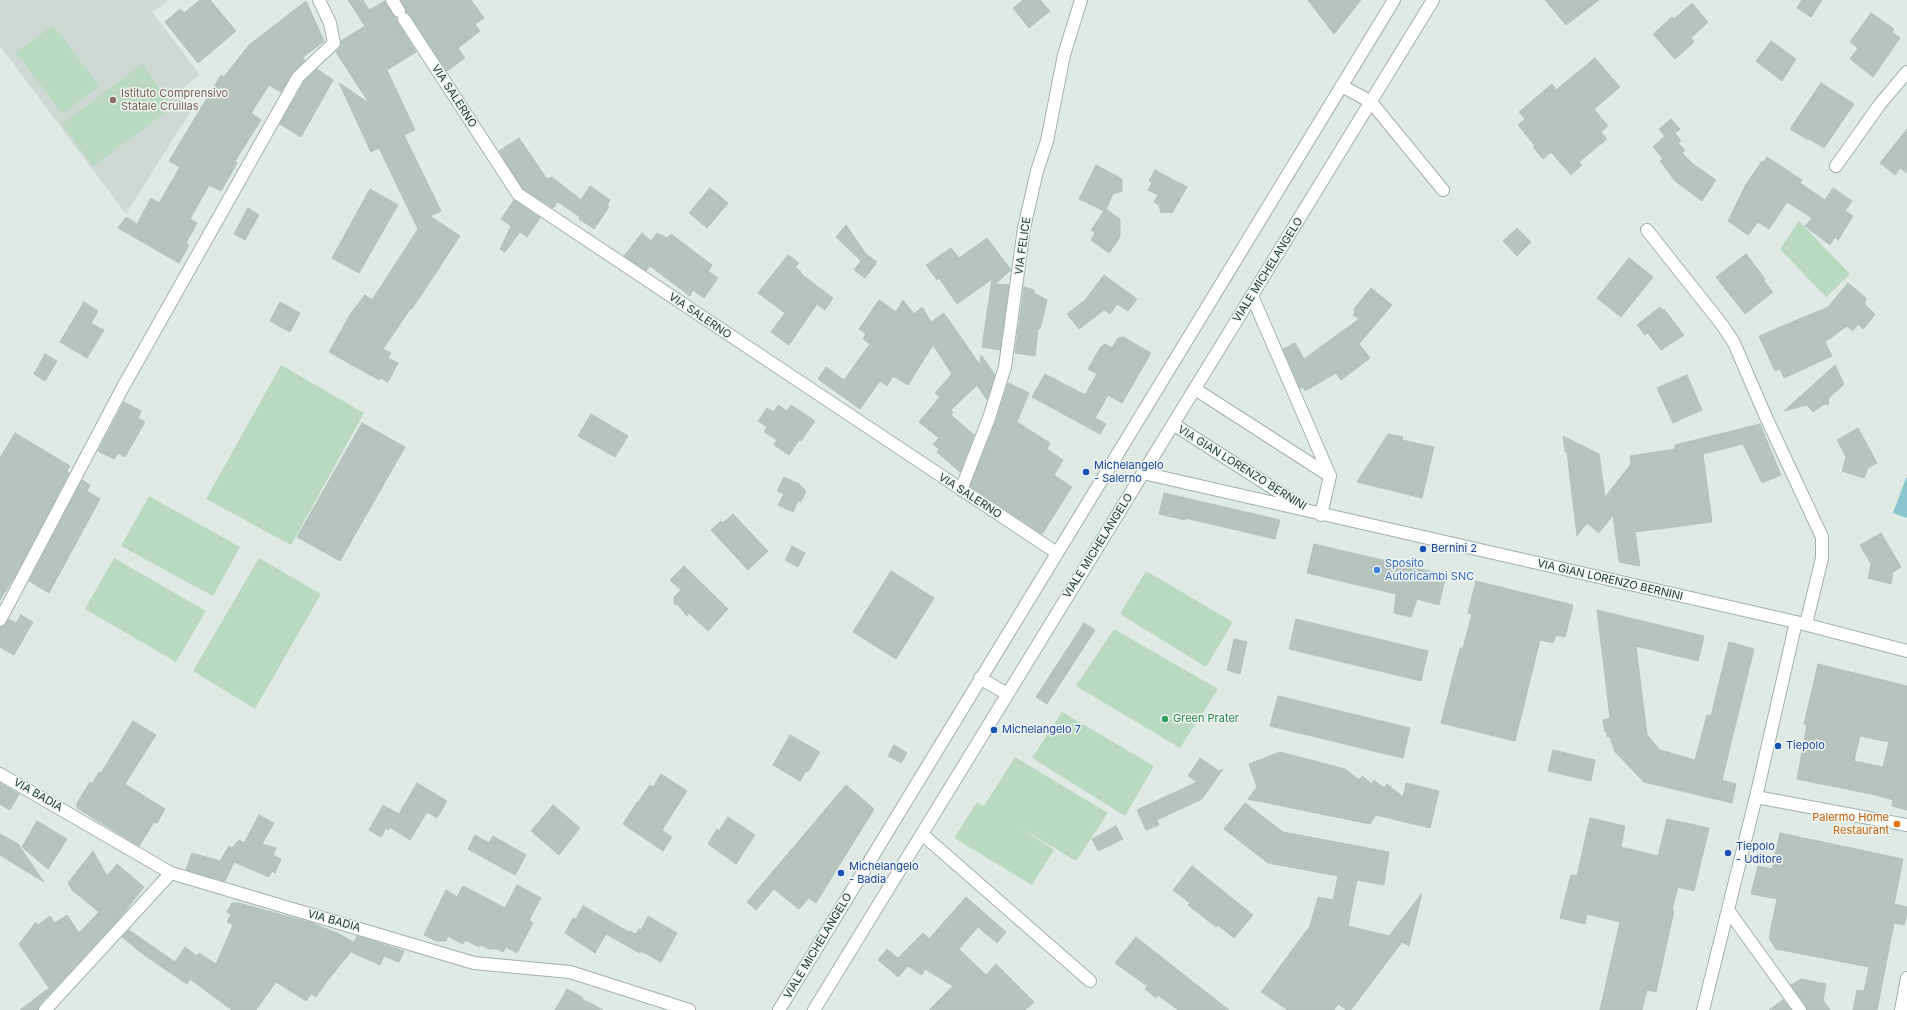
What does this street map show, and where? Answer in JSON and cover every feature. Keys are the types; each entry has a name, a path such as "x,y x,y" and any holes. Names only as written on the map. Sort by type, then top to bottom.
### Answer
{"street":[{"path":"0,620 124,387 298,77 334,43 330,23 319,0"},
{"name":"VIA SALERNO","path":"392,0 518,194 1057,553"},
{"name":"VIA FELICE","path":"961,490 989,418 1003,374 1012,320 1024,228 1037,171 1047,141 1064,55 1081,0"},
{"name":"VIALE MICHELANGELO","path":"779,1010 1394,0"},
{"name":"VIALE MICHELANGELO","path":"814,1010 1433,0"},
{"path":"1836,166 1880,104 1907,72"},
{"path":"1342,86 1371,102 1443,190"},
{"path":"1647,230 1723,326 1734,343 1765,414 1822,536 1822,558 1801,623 1703,1010"},
{"path":"1252,296 1330,476 1317,514"},
{"path":"1195,389 1330,476"},
{"name":"VIA GIAN LORENZO BERNINI","path":"1173,424 1317,514"},
{"name":"VIA GIAN LORENZO BERNINI","path":"1143,473 1317,514 1801,623 1907,651"},
{"path":"980,678 1007,694"},
{"name":"VIA BADIA","path":"0,774 171,873 474,963 570,972 689,1010"},
{"path":"1756,797 1907,826"},
{"path":"922,834 1090,981"},
{"path":"45,1010 171,873"},
{"path":"1728,910 1800,1010"},
{"path":"1901,1010 1907,978"}],"shaded area":[{"name":"Istituto Comprensivo Statale Cruillas","path":"0,0 169,0 152,12 200,75 178,92 192,109 126,214 0,46"}],"green space":[{"path":"53,25 99,86 63,114 16,53"},
{"path":"142,64 173,107 93,166 62,124"},
{"path":"1799,221 1850,274 1826,297 1780,249"},
{"path":"281,365 364,413 291,545 206,499"},
{"path":"149,496 240,547 213,596 121,546"},
{"path":"114,558 206,611 176,662 85,609"},
{"path":"259,558 321,594 255,709 193,671"},
{"path":"1146,571 1233,622 1206,667 1120,614"},
{"name":"Green Prater","path":"1114,629 1218,689 1180,748 1076,686"},
{"path":"1062,712 1154,766 1125,816 1032,758"},
{"path":"1015,757 1108,813 1076,861 1019,827 1054,850 1032,885 954,838 977,802 984,806"}],"water":[{"path":"1907,478 1907,518 1893,513"}],"building":[{"path":"200,0 210,0 236,31 198,63 165,22 180,9 184,13"},
{"path":"348,0 363,0 369,10 385,1 416,52 387,70 415,130 404,135 441,211 430,216 460,236 412,309 411,308 383,349 391,353 388,358 398,363 388,382 380,378 379,380 329,352 351,313 365,295 372,300 418,229 379,148 371,152 339,83 369,103 336,52 341,46 341,41 365,26"},
{"path":"401,0 471,0 484,18 475,24 480,31 458,48 465,58 447,71 410,15 406,12"},
{"path":"1023,0 1040,0 1050,11 1029,28 1013,8"},
{"path":"1308,0 1361,0 1334,34"},
{"path":"1545,0 1599,0 1566,25"},
{"path":"1802,0 1822,0 1811,17 1797,8"},
{"path":"306,1 324,41 302,58 305,60 292,73 281,92 269,85 251,113 261,120 235,161 237,163 221,191 209,185 190,219 197,223 186,243 189,245 179,263 118,228 126,217 137,224 151,198 159,203 180,167 169,161 221,75 224,77 249,45"},
{"path":"1692,3 1708,22 1691,38 1694,42 1675,59 1653,34 1672,17 1674,19"},
{"path":"1871,13 1894,29 1892,32 1900,38 1873,77 1850,59 1858,48 1850,42"},
{"path":"1771,41 1796,59 1782,81 1756,61"},
{"path":"1595,58 1620,87 1594,109 1608,126 1601,132 1607,139 1579,162 1582,165 1571,175 1551,152 1543,159 1533,147 1535,146 1518,125 1525,119 1519,112 1552,84 1556,90"},
{"path":"317,69 333,80 301,137 280,124 304,82"},
{"path":"1821,83 1854,104 1824,148 1790,129"},
{"path":"1671,119 1680,129 1675,133 1681,141 1678,143 1685,150 1682,153 1693,164 1716,180 1702,201 1675,181 1660,161 1663,159 1653,147 1665,136 1659,129"},
{"path":"1907,129 1907,173 1900,168 1895,175 1880,163"},
{"path":"519,138 547,179 552,177 581,200 590,186 610,200 607,206 609,207 594,229 579,219 580,217 558,202 553,208 523,189 499,151"},
{"path":"1767,157 1802,180 1800,183 1825,200 1833,188 1852,201 1845,211 1853,216 1838,240 1835,237 1830,245 1805,226 1812,218 1787,202 1769,229 1758,222 1748,235 1728,221 1745,186 1762,161 1764,162"},
{"path":"1096,165 1122,179 1122,191 1113,194 1106,209 1120,219 1120,237 1109,253 1091,240 1095,233 1091,230 1104,211 1079,199"},
{"path":"1155,170 1187,187 1172,213 1161,213 1159,205 1154,202 1158,195 1148,190 1152,183 1149,181"},
{"path":"710,188 728,203 707,228 689,213"},
{"path":"370,189 398,205 359,273 332,258"},
{"path":"514,200 540,218 527,237 520,232 505,252 500,249 511,226 501,219"},
{"path":"248,208 259,215 245,240 234,234"},
{"path":"846,225 866,254 877,262 865,278 854,270 861,261 836,237"},
{"path":"1517,228 1531,242 1517,256 1503,241"},
{"path":"642,233 651,241 657,233 667,238 671,234 712,265 708,271 718,278 704,298 693,290 690,296 650,266 646,271 624,256"},
{"path":"987,238 1011,270 995,284 1009,285 1000,350 982,347 992,279 957,304 939,278 937,280 926,265 951,248 959,258"},
{"path":"1746,254 1773,292 1745,314 1716,277"},
{"path":"788,255 799,263 795,267 801,272 800,273 833,298 825,310 817,304 789,345 771,332 785,313 758,293"},
{"path":"1629,258 1653,277 1621,317 1597,298"},
{"path":"1104,275 1137,299 1128,311 1117,304 1110,314 1104,310 1079,329 1067,314 1085,300"},
{"path":"1848,283 1866,298 1865,305 1875,314 1863,329 1858,324 1853,331 1847,326 1825,342 1832,356 1784,378 1780,369 1775,371 1759,336 1828,307"},
{"path":"1024,287 1034,290 1034,293 1047,300 1040,329 1038,329 1035,356 1015,353"},
{"path":"1371,288 1392,305 1359,344 1370,358 1341,380 1336,373 1305,391 1303,387 1300,388 1283,349 1295,343 1304,359 1359,319 1353,315 1355,312 1353,310"},
{"path":"879,300 896,312 903,300 914,314 922,307 931,322 944,313 980,365 981,355 995,375 987,400 977,385 951,410 953,412 951,415 974,435 960,472 937,452 939,449 933,444 939,438 919,422 940,397 935,393 952,374 933,345 908,385 893,376 887,386 880,381 860,409 818,379 826,367 844,380 870,344 863,339 866,334 859,329"},
{"path":"84,302 98,311 91,323 104,330 87,358 60,342"},
{"path":"280,302 300,313 290,332 270,321"},
{"path":"1660,307 1663,311 1664,309 1684,335 1661,350 1648,333 1645,335 1637,325"},
{"path":"1123,337 1151,353 1122,403 1108,395 1095,418 1106,424 1100,434 1032,397 1045,374 1085,395 1097,374 1088,369 1100,348 1105,344 1112,348 1118,338"},
{"path":"45,354 57,361 45,381 34,374"},
{"path":"1835,365 1844,384 1829,398 1828,405 1824,404 1813,412 1807,405 1784,411"},
{"path":"1687,375 1702,410 1673,423 1657,388"},
{"path":"1008,383 1029,393 1017,422 1050,443 1047,449 1063,460 1054,475 1072,487 1042,534 970,486 996,421"},
{"path":"124,402 141,411 138,418 145,422 125,457 118,453 114,459 98,451"},
{"path":"778,405 787,411 791,405 815,421 789,455 774,445 777,440 764,432 767,427 758,421 767,408 774,412"},
{"path":"591,414 628,436 615,457 578,436"},
{"path":"362,423 405,447 340,561 297,537"},
{"path":"1760,424 1781,475 1762,483 1743,444 1703,454 1712,522 1635,532 1640,566 1619,562 1613,515 1599,533 1587,523 1577,536 1567,452 1565,452 1563,436 1599,454 1605,497 1631,464 1630,456 1675,449 1675,445"},
{"path":"1858,428 1877,463 1868,468 1864,478 1842,471 1846,457 1837,440"},
{"path":"15,433 70,466 67,471 69,473 16,574 0,600 0,458"},
{"path":"1388,434 1403,437 1402,440 1434,447 1422,498 1357,482"},
{"path":"784,477 799,484 806,491 801,502 798,500 793,512 778,505 784,494 777,491"},
{"path":"82,480 90,485 87,491 100,499 49,593 29,581"},
{"path":"1164,493 1280,520 1275,539 1185,518 1185,520 1159,514"},
{"path":"733,514 768,551 748,570 711,530 721,521 723,523"},
{"path":"1881,533 1901,567 1893,572 1891,584 1868,578 1871,564 1860,545"},
{"path":"1314,544 1446,575 1439,605 1417,599 1411,617 1394,613 1396,594 1307,573"},
{"path":"792,546 805,553 798,567 785,560"},
{"path":"684,566 728,609 708,631 689,613 687,616 678,605 674,604 674,597 681,590 670,580"},
{"path":"891,571 934,598 896,659 853,632"},
{"path":"1476,581 1573,605 1565,637 1556,635 1553,643 1540,640 1515,741 1441,723 1460,648 1463,648 1472,614 1468,613"},
{"path":"1597,610 1704,636 1698,661 1636,646 1647,735 1660,750 1695,760 1707,715 1711,716 1729,642 1754,649 1722,780 1736,784 1732,803 1644,782 1615,752 1610,737 1607,737 1607,732 1605,732 1603,720 1610,718"},
{"path":"21,615 33,622 14,655 0,647 0,627 4,626 9,619 16,623"},
{"path":"1296,619 1428,651 1421,681 1289,649"},
{"path":"1084,623 1095,630 1047,704 1036,697"},
{"path":"1234,639 1247,642 1240,674 1227,670"},
{"path":"1818,664 1907,686 1907,810 1892,806 1893,800 1876,795 1797,779 1807,725 1804,724","holes":["1860,736 1889,742 1883,767 1854,761"]},
{"path":"1278,696 1410,728 1403,758 1270,726"},
{"path":"133,721 156,735 125,784 165,809 157,823 154,822 139,846 77,808 77,803 90,782 92,784 99,772 101,773"},
{"path":"790,735 820,752 808,772 806,771 800,781 773,765"},
{"path":"894,745 907,753 901,763 888,756"},
{"path":"1553,750 1595,760 1591,781 1548,771"},
{"path":"1280,752 1345,769 1359,780 1362,776 1372,784 1374,780 1384,788 1387,784 1403,797 1406,783 1439,791 1430,828 1376,815 1370,824 1248,799 1257,787 1249,764"},
{"path":"1200,758 1219,771 1223,769 1202,799 1157,820 1159,825 1146,830 1137,810 1197,782 1188,776"},
{"path":"661,774 687,791 662,830 672,837 663,851 623,824 637,802 650,785 653,787"},
{"path":"0,783 19,794 10,810 0,804"},
{"path":"417,783 447,801 437,818 427,812 410,840 390,827 389,830 386,828 381,837 369,830 383,805 399,814"},
{"path":"846,785 874,809 816,903 809,898 799,909 774,889 756,910 747,902"},
{"path":"1245,803 1283,832 1389,852 1384,885 1357,880 1348,926 1389,936 1422,893 1409,946 1402,942 1351,1010 1347,1010 1338,1004 1334,1010 1288,1010 1261,992 1310,926 1318,897 1333,900 1338,876 1268,863 1224,829"},
{"path":"553,805 580,828 559,855 531,831"},
{"path":"259,815 274,823 262,844 276,848 273,855 281,859 275,873 272,871 269,877 234,862 225,881 186,870 192,853 220,861 229,846 232,848 239,840 244,843"},
{"path":"728,817 755,835 736,864 708,844 717,829 719,831"},
{"path":"1590,818 1625,826 1621,847 1658,856 1667,819 1709,828 1694,891 1678,887 1656,992 1647,990 1642,1010 1600,1010 1620,922 1587,914 1585,924 1560,918 1571,875 1577,876"},
{"path":"37,821 67,839 48,869 22,847"},
{"path":"1116,826 1123,839 1098,851 1092,839"},
{"path":"1780,833 1903,859 1894,904 1907,907 1907,913 1904,925 1894,923 1877,1010 1853,1010 1857,990 1864,991 1869,967 1776,949 1769,938 1777,899 1751,894 1758,866 1772,869"},
{"path":"0,834 18,844 44,882 0,855"},
{"path":"475,835 489,843 493,836 526,855 515,875 468,849"},
{"path":"93,851 107,876 117,864 144,887 118,920 39,1005 38,1010 20,1010 49,988 19,944 36,922 38,925 50,916 55,923 67,915 79,933 99,912 72,890 68,883"},
{"path":"1192,866 1253,915 1234,938 1218,925 1216,927 1188,905 1190,903 1173,890"},
{"path":"517,885 541,898 529,920 533,923 517,953 506,947 503,952 497,949 489,949 481,945 479,947 465,940 463,944 448,936 446,941 436,941 424,935 446,890 457,897 463,886 505,908"},
{"path":"966,897 1006,932 997,943 978,927 959,949 986,975 996,964 1034,1002 1025,1010 929,1010 953,986 925,969 922,975 908,966 898,977 878,960 887,949 898,958 923,933 929,939"},
{"path":"232,903 239,903 312,923 354,942 357,936 404,951 399,962 384,956 380,965 351,952 316,997 311,994 306,1001 276,982 256,1010 232,1010 190,979 187,984 144,955 122,937 129,930 175,962 185,947 197,956 199,953 216,964 233,925 227,922 231,914 227,912"},
{"path":"583,906 629,932 630,931 636,934 639,929 641,930 648,916 677,933 661,962 641,951 640,953 606,934 595,953 565,933 573,918 576,919"},
{"path":"1136,937 1229,1010 1178,1010 1158,995 1156,998 1145,989 1147,986 1115,963"},
{"path":"1801,979 1826,984 1823,1000 1830,1010 1807,1010 1791,985"},
{"path":"567,989 582,997 582,999 603,1010 555,1010"},
{"path":"1783,1000 1791,1010 1769,1010"}],"place":[{"name":"Istituto Comprensivo Statale Cruillas","path":"113,100"},
{"name":"Michelangelo - Salerno","path":"1086,472"},
{"name":"Bernini 2","path":"1423,549"},
{"name":"Sposito Autoricambi SNC","path":"1377,570"},
{"name":"Green Prater","path":"1165,719"},
{"name":"Michelangelo 7","path":"994,730"},
{"name":"Tiepolo","path":"1778,746"},
{"name":"Palermo Home Restaurant","path":"1897,824"},
{"name":"Tiepolo - Uditore","path":"1728,853"},
{"name":"Michelangelo - Badia","path":"841,873"}]}
